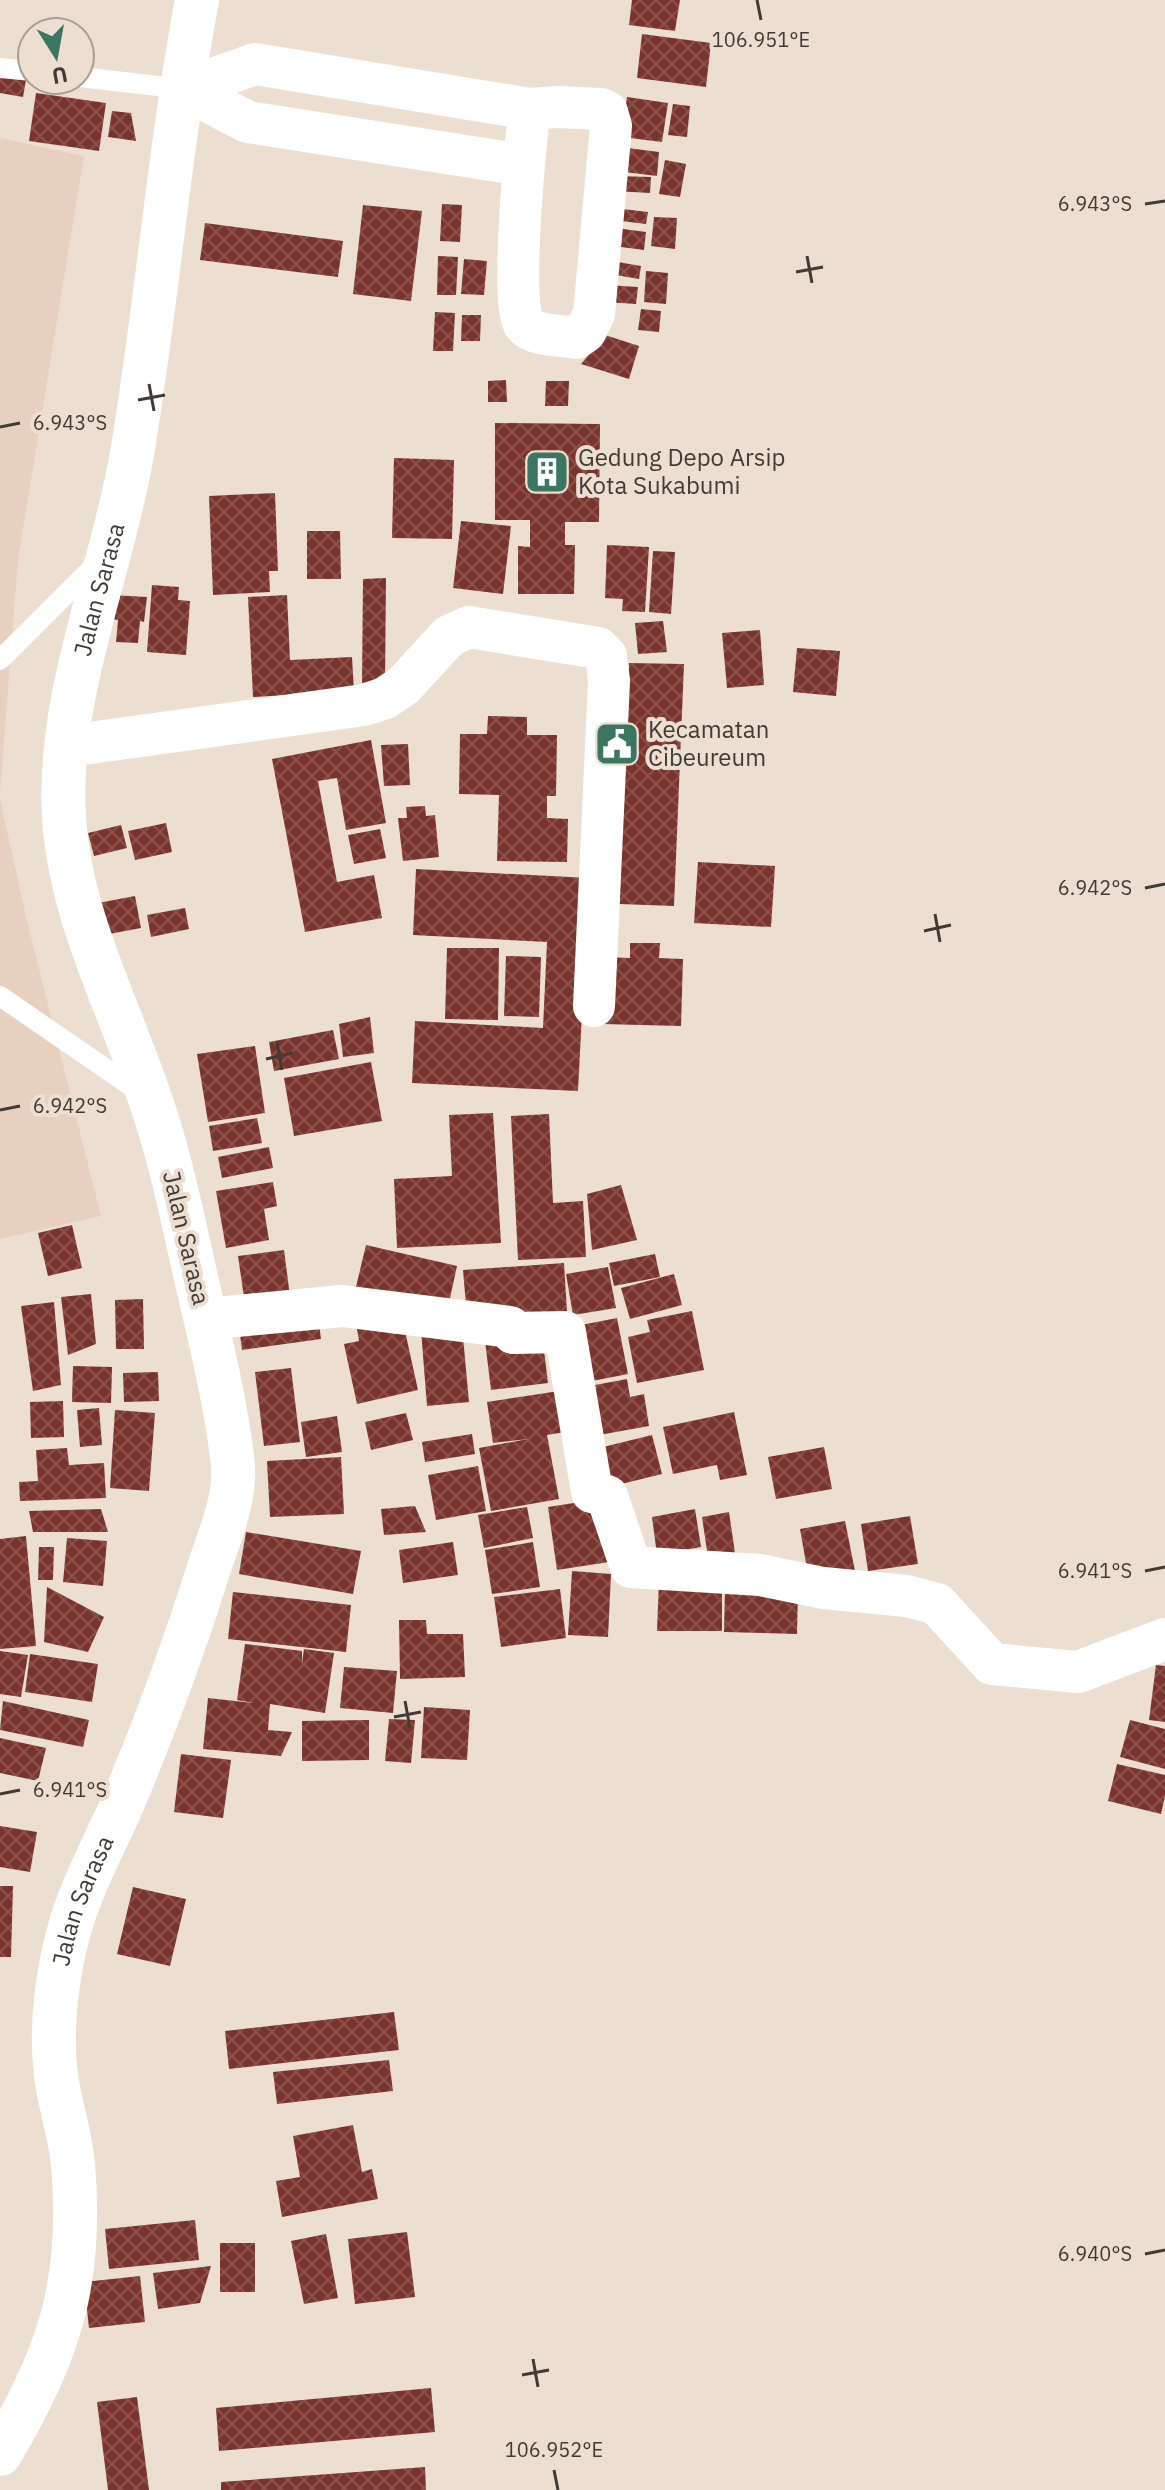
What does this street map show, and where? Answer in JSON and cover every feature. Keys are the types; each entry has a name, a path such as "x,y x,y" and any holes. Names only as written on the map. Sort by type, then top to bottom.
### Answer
{"street":[{"name":"Jalan Sarasa","path":"0,2454 38,2387 63,2320 74,2271 76,2211 72,2155 56,2072 56,2019 71,1922 158,1715 234,1486 234,1464 224,1402 151,1099 89,939 76,896 64,817 72,705 131,456 197,0"},
{"path":"184,89 255,64 530,109 557,107 607,112 611,126 594,314 585,332 576,338 531,331 522,322 519,264 523,165 530,109"},
{"path":"184,89 248,122 523,165"},
{"path":"68,746 364,705 385,698 403,686 449,636 469,627 598,648 606,656 609,681 594,1006"},
{"path":"206,1319 342,1306 510,1327 513,1333 565,1332 592,1492 607,1496 631,1567 760,1575 823,1588 907,1596 937,1604 992,1664 1078,1672 1165,1639"}],"lane":[{"path":"96,79 184,89"},
{"path":"0,660 111,549"},
{"path":"0,996 151,1099"}],"shaded area":[{"path":"0,138 84,156 18,559 0,793"},
{"path":"0,799 27,921 101,1216 0,1239"}],"building":[{"path":"632,0 680,0 675,31 629,25"},
{"path":"642,34 711,43 706,87 637,78"},
{"path":"0,76 16,78 16,96 0,93"},
{"path":"36,96 106,103 99,151 29,141"},
{"path":"627,97 668,103 662,142 622,137"},
{"path":"673,104 690,106 687,137 668,135"},
{"path":"112,111 131,113 136,141 108,137"},
{"path":"620,147 659,152 657,176 617,171"},
{"path":"665,160 686,164 680,197 659,194"},
{"path":"615,176 651,177 650,193 615,191"},
{"path":"442,204 462,205 460,242 440,241"},
{"path":"363,205 422,211 411,301 353,294"},
{"path":"614,208 648,212 646,224 613,220"},
{"path":"654,217 677,218 675,249 651,246"},
{"path":"205,223 343,241 338,277 200,260"},
{"path":"608,227 646,232 644,250 606,245"},
{"path":"438,256 458,257 456,295 437,295"},
{"path":"464,259 487,261 484,295 461,294"},
{"path":"606,260 641,266 639,279 604,273"},
{"path":"646,271 668,273 666,304 644,302"},
{"path":"607,285 638,287 636,304 606,302"},
{"path":"641,309 661,311 659,332 638,330"},
{"path":"435,312 455,313 453,351 433,351"},
{"path":"462,315 481,315 480,341 461,341"},
{"path":"605,335 639,346 629,379 581,364"},
{"path":"506,380 507,402 488,402 488,381"},
{"path":"546,381 569,381 568,406 545,406"},
{"name":"Gedung Depo Arsip Kota Sukabumi","path":"495,423 600,424 599,522 565,522 565,545 575,545 574,594 518,594 518,546 530,547 530,520 495,520"},
{"path":"394,458 454,460 452,539 392,538"},
{"path":"275,493 278,571 269,571 270,592 213,595 209,496"},
{"path":"461,521 511,526 503,594 453,588"},
{"path":"307,531 340,531 341,579 307,579"},
{"path":"607,545 649,547 645,612 622,611 623,599 605,598"},
{"path":"653,551 675,552 671,614 649,612"},
{"path":"386,578 385,683 362,683 363,579"},
{"path":"152,585 179,587 178,600 190,601 186,655 147,652"},
{"path":"112,595 147,597 138,643 116,642 118,620 111,619"},
{"path":"287,595 290,660 352,657 354,691 253,697 248,597"},
{"path":"663,621 667,652 638,654 635,623"},
{"path":"760,630 764,685 727,688 722,633"},
{"path":"797,648 840,651 836,696 793,692"},
{"path":"629,663 684,664 674,906 619,904"},
{"path":"488,716 527,717 527,735 557,735 556,796 547,796 547,818 568,819 567,862 497,861 499,795 459,794 460,734 487,734"},
{"path":"371,740 386,823 346,830 337,778 318,781 337,882 374,875 382,918 305,932 272,759"},
{"path":"408,744 410,785 384,786 381,745"},
{"path":"425,806 426,816 435,815 439,857 403,861 398,818 407,818 406,807"},
{"path":"166,823 172,852 135,860 128,831"},
{"path":"121,825 127,848 94,856 88,833"},
{"path":"380,829 386,858 354,864 348,835"},
{"path":"698,862 775,866 771,927 694,923"},
{"path":"416,869 589,878 578,1091 412,1083 415,1021 543,1028 547,942 413,935"},
{"path":"135,896 141,928 104,935 98,903"},
{"path":"185,908 189,929 151,937 147,915"},
{"path":"630,943 660,943 659,958 683,959 681,1026 602,1024 604,957 630,958"},
{"path":"447,948 499,948 498,1020 445,1019"},
{"path":"506,956 541,957 539,1017 504,1016"},
{"path":"370,1017 374,1053 343,1057 339,1024"},
{"path":"333,1030 339,1059 274,1071 269,1042"},
{"path":"255,1046 265,1113 208,1122 197,1054"},
{"path":"371,1062 382,1121 294,1136 284,1078"},
{"path":"493,1113 501,1243 397,1248 394,1179 452,1176 449,1115"},
{"path":"549,1114 553,1203 583,1201 586,1257 518,1260 511,1116"},
{"path":"257,1118 262,1143 213,1151 209,1126"},
{"path":"269,1147 273,1168 222,1178 218,1157"},
{"path":"273,1182 277,1206 264,1209 269,1240 226,1248 216,1191"},
{"path":"621,1185 637,1240 592,1250 587,1194"},
{"path":"72,1225 82,1268 48,1276 38,1233"},
{"path":"366,1245 457,1266 447,1312 355,1291"},
{"path":"284,1250 291,1304 246,1311 238,1256"},
{"path":"655,1254 660,1277 614,1286 609,1263"},
{"path":"564,1263 568,1328 467,1317 463,1270"},
{"path":"608,1267 616,1308 573,1315 566,1274"},
{"path":"674,1274 682,1305 630,1319 621,1288"},
{"path":"91,1294 96,1344 68,1355 61,1297"},
{"path":"143,1299 144,1349 116,1349 115,1300"},
{"path":"54,1302 61,1385 33,1391 21,1306"},
{"path":"317,1308 321,1339 242,1350 238,1319"},
{"path":"692,1311 704,1370 637,1383 628,1337 650,1332 647,1320"},
{"path":"389,1316 393,1334 405,1331 418,1390 357,1404 344,1344 359,1341 356,1323"},
{"path":"617,1318 628,1374 587,1382 576,1326"},
{"path":"462,1326 469,1402 427,1406 421,1330"},
{"path":"542,1334 548,1383 491,1390 485,1341"},
{"path":"73,1366 112,1367 111,1403 72,1402"},
{"path":"291,1368 300,1442 264,1446 255,1372"},
{"path":"158,1372 159,1401 124,1402 123,1373"},
{"path":"627,1379 630,1397 644,1394 649,1426 588,1437 579,1388"},
{"path":"559,1391 565,1432 547,1435 559,1499 491,1511 479,1448 528,1439 493,1443 487,1402"},
{"path":"63,1401 64,1437 31,1438 30,1402"},
{"path":"99,1408 102,1445 80,1447 77,1410"},
{"path":"115,1410 155,1413 149,1491 110,1488"},
{"path":"734,1412 747,1475 720,1480 717,1465 673,1474 663,1427"},
{"path":"406,1413 413,1440 371,1450 365,1422"},
{"path":"337,1416 342,1452 306,1457 301,1422"},
{"path":"472,1434 475,1454 425,1462 422,1442"},
{"path":"652,1435 662,1474 601,1489 591,1450"},
{"path":"824,1447 832,1489 776,1499 768,1457"},
{"path":"67,1448 69,1465 104,1463 106,1498 20,1501 19,1482 38,1481 36,1450"},
{"path":"341,1457 344,1514 270,1517 267,1461"},
{"path":"478,1466 486,1511 436,1520 428,1475"},
{"path":"600,1499 609,1562 557,1570 548,1507"},
{"path":"415,1506 426,1532 384,1535 381,1509"},
{"path":"527,1507 533,1538 484,1548 478,1515"},
{"path":"101,1509 108,1532 33,1532 29,1511"},
{"path":"695,1509 701,1547 657,1555 652,1517"},
{"path":"729,1512 736,1560 709,1564 702,1517"},
{"path":"910,1516 918,1564 868,1571 861,1524"},
{"path":"845,1521 855,1571 809,1580 800,1529"},
{"path":"246,1532 361,1551 353,1594 239,1574"},
{"path":"26,1536 36,1646 0,1649 0,1539"},
{"path":"67,1538 107,1541 103,1586 63,1582"},
{"path":"453,1542 458,1575 403,1583 399,1550"},
{"path":"533,1542 540,1587 492,1594 485,1550"},
{"path":"39,1547 54,1547 53,1580 38,1580"},
{"path":"572,1571 611,1574 608,1637 568,1635"},
{"path":"659,1581 722,1581 722,1631 657,1631"},
{"path":"47,1587 104,1617 88,1652 44,1642"},
{"path":"725,1588 798,1590 797,1634 724,1632"},
{"path":"560,1589 566,1638 501,1647 494,1597"},
{"path":"233,1592 351,1605 346,1652 228,1639"},
{"path":"399,1620 426,1620 427,1634 463,1634 465,1677 400,1679"},
{"path":"245,1644 302,1651 302,1663 304,1649 334,1653 325,1713 270,1704 268,1730 292,1732 281,1756 203,1749 208,1698 253,1703 237,1700"},
{"path":"0,1651 28,1655 21,1697 0,1694"},
{"path":"30,1654 98,1664 92,1702 25,1692"},
{"path":"1156,1665 1165,1666 1165,1722 1149,1720"},
{"path":"344,1667 397,1671 393,1713 340,1708"},
{"path":"3,1701 89,1720 83,1747 0,1730"},
{"path":"424,1707 470,1710 467,1760 421,1758"},
{"path":"389,1719 415,1720 411,1763 385,1761"},
{"path":"369,1720 369,1760 302,1761 302,1721"},
{"path":"1130,1720 1165,1729 1165,1769 1120,1757"},
{"path":"0,1738 46,1748 38,1781 0,1773"},
{"path":"181,1754 231,1760 223,1818 174,1812"},
{"path":"1117,1764 1165,1775 1161,1814 1108,1801"},
{"path":"0,1826 37,1832 30,1872 0,1867"},
{"path":"0,1886 13,1886 11,1957 0,1957"},
{"path":"133,1887 186,1899 170,1966 117,1954"},
{"path":"394,2012 399,2050 229,2069 225,2031"},
{"path":"389,2060 393,2091 277,2104 273,2072"},
{"path":"353,2125 362,2172 372,2169 378,2199 282,2217 276,2181 300,2177 293,2136"},
{"path":"195,2220 199,2260 109,2269 105,2229"},
{"path":"407,2232 415,2297 355,2304 348,2239"},
{"path":"326,2234 338,2298 304,2304 291,2241"},
{"path":"220,2243 255,2243 255,2292 220,2292"},
{"path":"211,2266 200,2303 158,2309 153,2273"},
{"path":"140,2276 145,2322 89,2328 84,2282"},
{"path":"431,2388 435,2432 219,2451 216,2408"},
{"path":"137,2397 149,2490 108,2490 97,2402"},
{"path":"425,2467 426,2490 221,2490 221,2482"}],"place":[{"name":"Gedung Depo Arsip Kota Sukabumi","path":"547,472"},
{"name":"Kecamatan Cibeureum","path":"617,744"}]}
